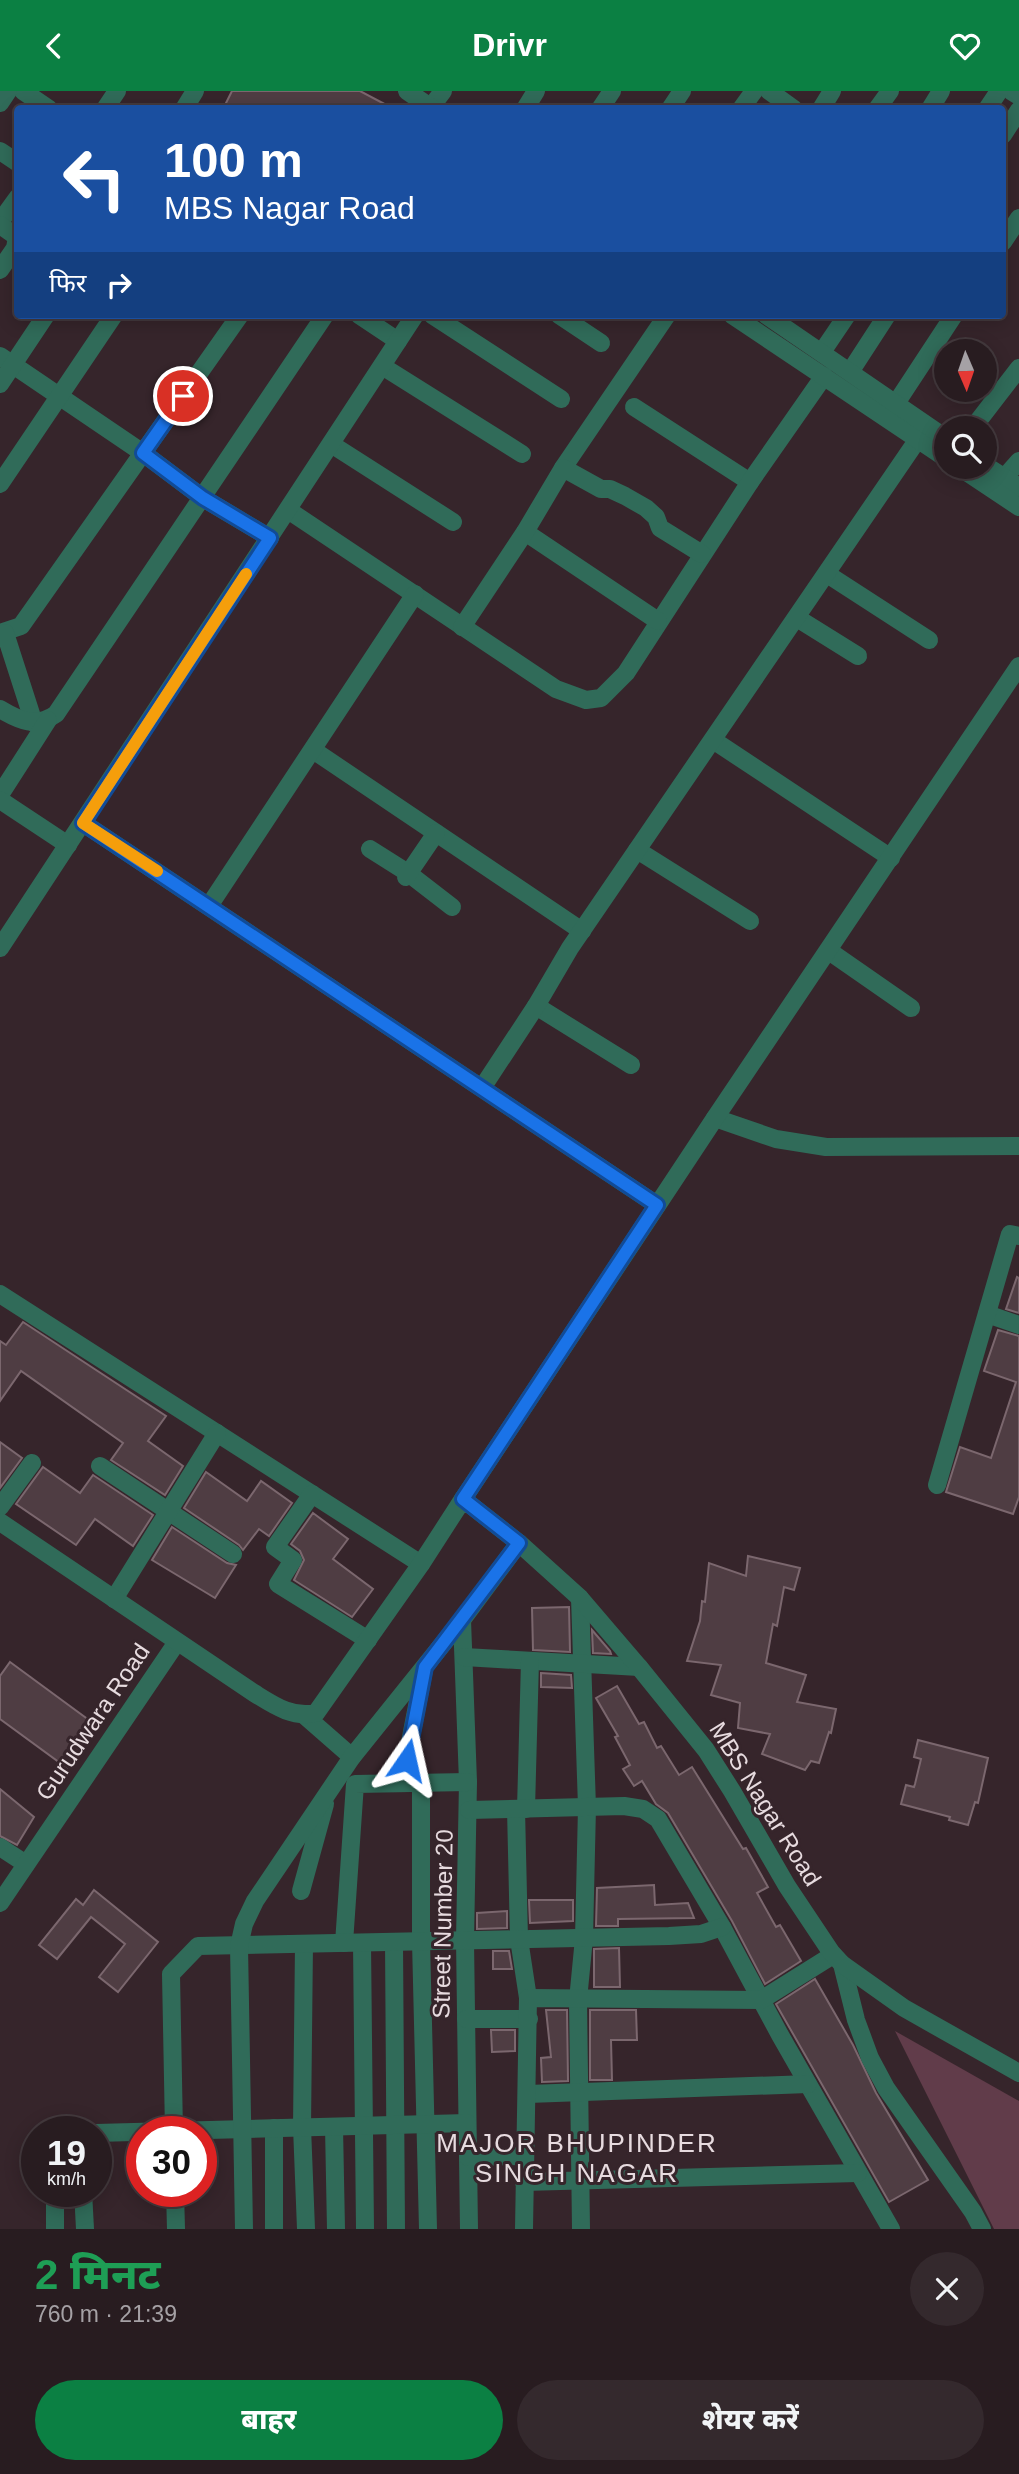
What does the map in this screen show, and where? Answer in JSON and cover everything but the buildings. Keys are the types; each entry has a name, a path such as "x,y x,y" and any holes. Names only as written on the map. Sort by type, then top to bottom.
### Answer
{"street":[{"path":"0,103 8,91"},
{"path":"23,91 43,105"},
{"path":"407,91 428,105"},
{"path":"769,91 788,105"},
{"path":"1011,91 1019,96"},
{"path":"1006,130 1019,110"},
{"path":"14,203 0,223 14,234"},
{"path":"1006,238 1019,218"},
{"path":"0,270 14,249"},
{"path":"0,384 6,361 43,319"},
{"path":"0,484 111,319"},
{"path":"41,722 3,633 22,626 236,319"},
{"path":"0,709 22,721 41,722 56,714 68,700 322,319"},
{"path":"365,319 398,341"},
{"path":"0,948 412,319"},
{"path":"438,319 561,399"},
{"path":"565,319 601,342"},
{"path":"462,627 525,532 563,468 664,319"},
{"path":"738,319 824,376 934,432"},
{"path":"822,352 844,319"},
{"path":"850,372 884,319"},
{"path":"891,410 951,319"},
{"path":"788,321 822,352 850,372 918,439 934,450"},
{"path":"6,361 143,453 203,498 270,538"},
{"path":"382,366 522,454"},
{"path":"982,416 1019,368"},
{"path":"288,510 556,689 586,699 601,698 626,674 702,554 824,376"},
{"path":"634,407 750,482"},
{"path":"482,1088 582,931 918,439"},
{"path":"331,444 453,522"},
{"path":"997,473 1012,482 1019,461"},
{"path":"563,468 601,489 610,489 635,502 656,517 660,528 702,554"},
{"path":"978,479 1019,507"},
{"path":"525,532 658,621"},
{"path":"827,574 929,640"},
{"path":"209,906 415,594"},
{"path":"797,618 858,656"},
{"path":"177,1642 277,1707 304,1716 316,1713 421,1564 657,1205 1019,666"},
{"path":"41,722 0,797 68,845"},
{"path":"713,740 891,858"},
{"path":"313,750 481,875"},
{"path":"385,809 582,931"},
{"path":"83,823 657,1205"},
{"path":"407,875 433,838"},
{"path":"370,849 452,907"},
{"path":"637,850 750,921"},
{"path":"829,951 911,1008"},
{"path":"536,1006 631,1065"},
{"path":"715,1118 776,1139 826,1147 1019,1146"},
{"path":"937,1485 1010,1234 1019,1236"},
{"path":"0,1294 421,1564"},
{"path":"987,1314 1019,1325"},
{"path":"114,1599 217,1433"},
{"path":"0,1507 32,1463"},
{"path":"100,1466 233,1554"},
{"path":"312,1494 275,1548 293,1560 278,1584 368,1640"},
{"name":"MBS Nagar Road","path":"463,1499 519,1543 580,1598 639,1667 706,1750 733,1791 787,1886 838,1959 904,2008 1019,2073"},
{"name":"Gurudwara Road","path":"0,1523 177,1642 0,1903"},
{"path":"244,2229 239,1946 244,1924 255,1901 352,1757 462,1620 519,1543"},
{"path":"580,1598 587,1807 584,1938 578,2000 581,2229"},
{"name":"Street Number 20","path":"462,1620 469,1810 465,1940 469,2229"},
{"path":"464,1657 639,1667"},
{"path":"524,2229 529,2019 519,1939 521,1809 530,1661"},
{"path":"402,1783 425,1667"},
{"path":"304,1716 352,1757"},
{"path":"344,1943 355,1784 468,1782"},
{"path":"421,1783 421,1941 428,2229"},
{"path":"301,1891 329,1790"},
{"path":"469,1810 624,1806 643,1809 658,1819 722,1927 891,2229"},
{"path":"0,1847 26,1864"},
{"path":"174,2116 172,1974 198,1946 669,1936 701,1934 722,1927"},
{"path":"394,1942 396,2229"},
{"path":"362,1943 365,2229"},
{"path":"304,1944 302,2127 306,2229"},
{"path":"528,1998 761,2000 838,1959 856,2020 880,2078 982,2229"},
{"path":"466,2019 529,2019"},
{"path":"528,2094 808,2084"},
{"path":"217,2130 467,2123"},
{"path":"334,2126 337,2229"},
{"path":"274,2128 274,2229"},
{"path":"468,2157 525,2156"},
{"path":"524,2182 858,2173"},
{"path":"55,2207 55,2229"},
{"path":"84,2207 85,2229"},
{"path":"175,2207 176,2229"}],"shaded area":[{"path":"895,2031 1019,2101 1019,2229 994,2229"}],"slow traffic":[{"path":"157,871 83,823 246,574"}],"district":[{"name":"MAJOR BHUPINDER SINGH NAGAR","path":"577,2158"}],"route":[{"path":"183,396 143,453 203,498 270,538 83,823 657,1205 463,1499 519,1543 425,1667 407,1760"}]}
